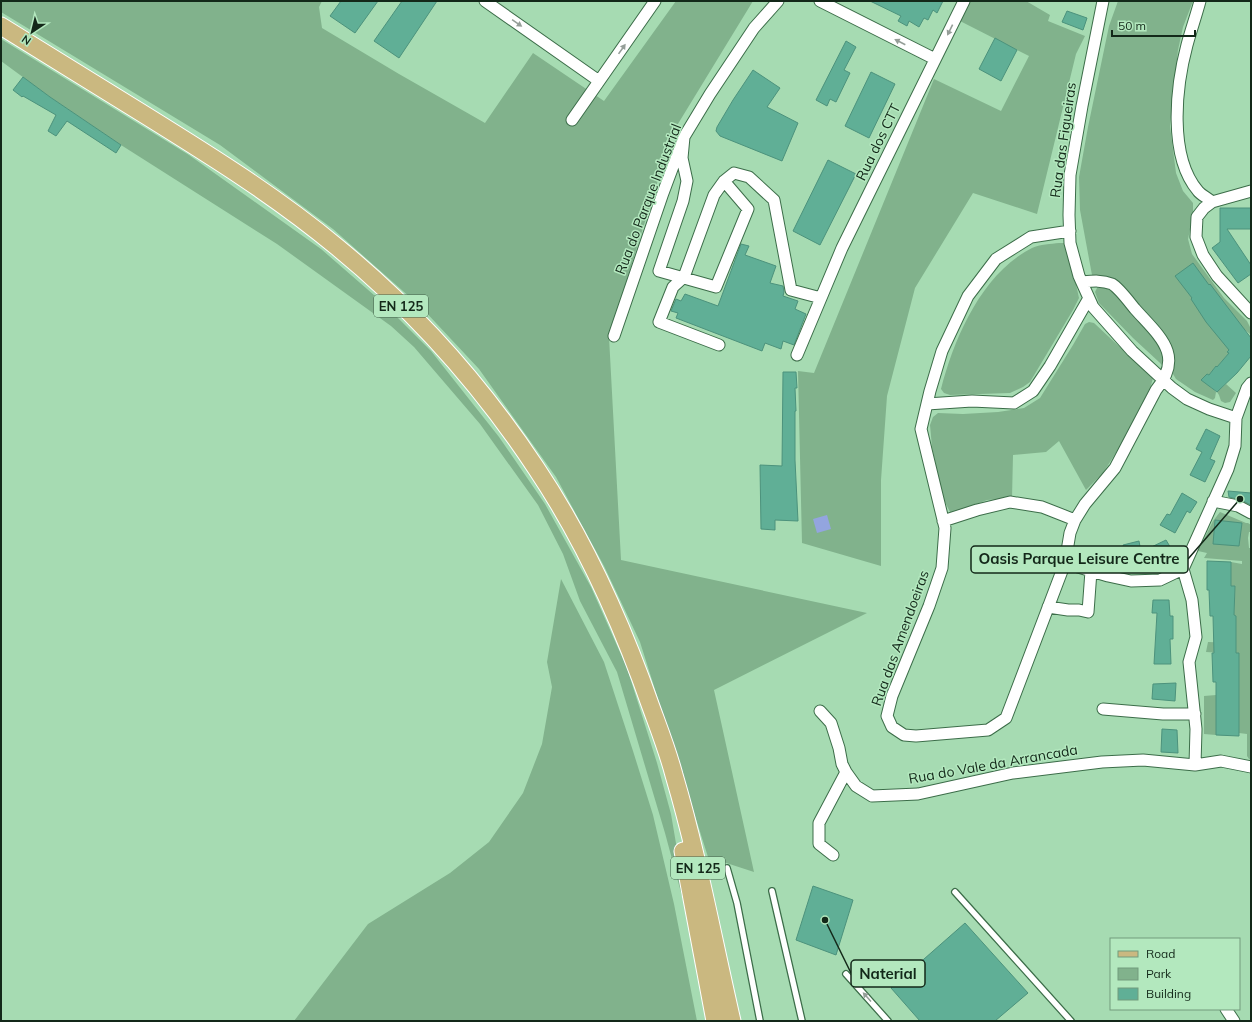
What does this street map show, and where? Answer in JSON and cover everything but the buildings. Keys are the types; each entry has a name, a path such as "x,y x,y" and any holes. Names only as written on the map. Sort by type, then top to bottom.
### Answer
{"main road":[{"name":"EN 125","path":"1,26 234,171 290,210 339,248 431,335 467,375 505,423 538,470 576,534 609,600 635,663 655,718 696,857 732,1021"},
{"name":"EN 125","path":"671,770 724,1021"},
{"path":"671,770 715,1021"},
{"path":"671,770 715,912 739,1021"}],"street":[{"path":"484,1 599,81"},
{"path":"572,120 655,1"},
{"name":"Rua do Parque Industrial","path":"614,336 663,193 684,137 710,94 754,28 778,1"},
{"path":"820,1 935,59"},
{"name":"Rua dos CTT","path":"797,355 842,248 964,1"},
{"name":"Rua das Figueiras","path":"1103,1 1070,175 1070,243 1082,282 1093,307 1132,351 1164,380 1187,399 1209,409 1236,418"},
{"path":"1200,1 1187,46 1180,85 1176,130 1182,161 1188,175 1198,192 1212,202"},
{"path":"684,137 682,158 687,181 683,201 659,271 716,287 748,209 724,181"},
{"path":"719,344 659,322 673,287 684,277 714,195 724,181 734,173 750,177 774,200 792,290 821,298"},
{"path":"1251,191 1212,202 1204,208 1197,217 1196,237 1203,255 1217,276 1251,312"},
{"name":"Rua das Amendoeiras","path":"1070,231 1031,236 996,259 968,296 942,351 921,429 945,528 942,568 929,606 892,696 887,716 892,727 904,735 916,736 956,733 988,730 1006,718 1065,563 1070,533 1075,520 1085,504 1115,468 1156,390 1164,380"},
{"path":"1082,282 1100,280 1114,285 1155,331 1167,347 1170,363 1164,380"},
{"path":"927,404 972,401 1014,403 1027,395 1033,391 1050,366 1089,298"},
{"path":"1065,563 1131,581 1160,580 1183,569 1228,469 1235,446 1236,418 1247,388 1251,383"},
{"path":"1214,501 1238,506 1251,513"},
{"path":"943,521 977,510 1010,502 1042,507 1075,520"},
{"path":"1183,569 1192,600 1196,637 1189,662 1196,729 1195,764"},
{"path":"1048,607 1088,612 1091,571"},
{"path":"1103,709 1163,714 1195,714"},
{"name":"Rua do Vale da Arrancada","path":"820,711 831,723 840,748 842,764 846,772 856,786 872,796 918,794 1013,774 1102,762 1143,760 1195,764 1221,761 1251,767"},
{"path":"833,855 819,844 819,823 846,772"},
{"path":"1227,1010 1234,1021"}],"lane":[{"path":"727,868 738,910 760,1021"},
{"path":"772,891 802,1021"},
{"path":"955,892 1071,1021"},
{"path":"846,974 888,1021"}],"green space":[{"path":"1,1 322,1 319,7 322,28 485,123 533,53 604,101 676,1 753,1 673,132 609,337 621,560 867,613 714,690 754,872 708,857 640,642 604,566 556,477 479,369 421,307 333,229 220,145 1,12"},
{"path":"970,1 1026,1 1050,15 1048,21 1085,36 1076,54 1037,214 973,193 915,288 887,396 881,480 881,566 802,543 798,371 814,373 934,79 1001,111 1029,56 960,21"},
{"path":"1118,1 1193,1 1183,27 1178,50 1170,126 1176,173 1183,191 1193,203 1193,215 1188,239 1192,254 1224,298 1247,321 1251,329 1250,334 1245,330 1217,367 1216,366 1209,375 1207,374 1202,380 1216,392 1213,400 1195,392 1176,379 1173,374 1174,353 1171,345 1161,331 1092,275 1080,210 1079,177 1109,26"},
{"path":"1,39 189,155 321,249 382,302 431,351 499,437 545,504 591,587 627,668 657,763 671,814 690,926 665,833 617,672 580,601 563,554 538,505 480,424 414,347 391,326 277,244 121,145 50,97 1,61"},
{"path":"1064,243 1068,247 1079,298 1030,382 1010,393 950,395 944,393 941,389 954,349 962,329 985,290 999,273 1014,259 1032,248 1046,244"},
{"path":"1097,288 1104,288 1113,291 1162,348 1164,364 1162,365 1133,338 1099,303 1095,292"},
{"path":"1089,322 1094,323 1153,378 1150,389 1131,429 1103,473 1086,490 1059,441 1046,452 1013,455 1012,498 987,500 959,511 950,512 943,498 932,447 930,425 933,417 938,413 963,414 998,412 1024,408 1040,398 1085,324"},
{"path":"1226,384 1236,393 1230,402 1225,403 1221,401 1217,392"},
{"path":"1220,512 1251,525 1251,532 1249,532 1248,538 1249,548 1251,548 1251,760 1247,756 1247,734 1239,733 1239,654 1206,652 1208,642 1236,643 1236,616 1234,615 1235,587 1231,586 1231,562 1242,564 1242,561 1204,558 1207,553 1198,551 1213,521"},
{"path":"561,579 604,662 653,815 674,904 697,1021 294,1021 368,924 450,873 489,842 523,793 542,744 552,687 547,662"},
{"path":"1216,695 1216,735 1204,734 1204,696"}],"water":[{"path":"827,515 831,529 817,533 813,519"}],"place":[{"name":"Oasis Parque Leisure Centre","path":"1240,499"},
{"name":"Naterial","path":"825,920"}]}
